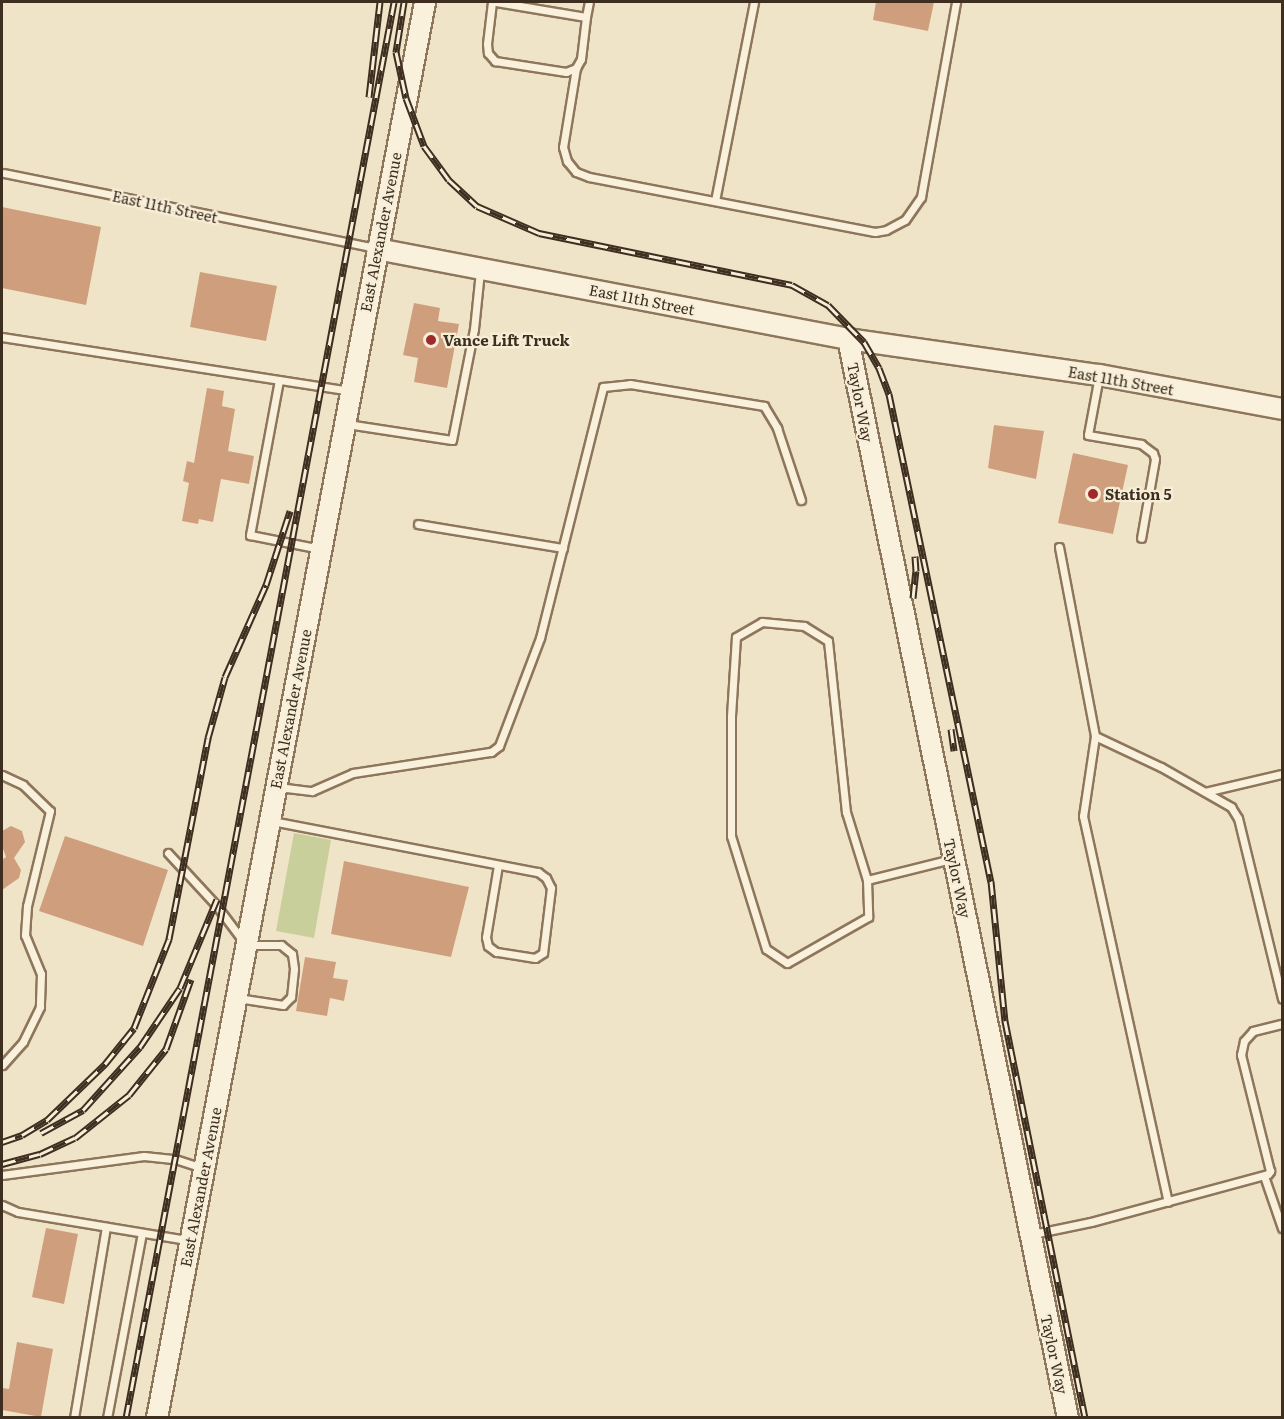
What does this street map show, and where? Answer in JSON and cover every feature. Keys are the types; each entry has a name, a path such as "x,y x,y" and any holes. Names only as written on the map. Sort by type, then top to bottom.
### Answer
{"street":[{"name":"East Alexander Avenue","path":"157,1418 425,2"},
{"name":"East 11th Street","path":"377,249 848,339 1099,375 1282,410"},
{"name":"Taylor Way","path":"848,339 1068,1418"}],"lane":[{"path":"576,68 566,72 495,61 488,53 487,44 494,2 586,17"},
{"path":"589,2 582,59 576,68 563,147 571,167 589,177 875,232 886,230 905,220 921,197 956,2"},
{"path":"715,201 754,2"},
{"name":"East 11th Street","path":"4,173 377,249"},
{"path":"345,423 452,440 474,329 480,268"},
{"path":"2,337 350,391"},
{"path":"1099,375 1088,435 1141,444 1153,453 1155,459 1141,538"},
{"path":"279,380 250,535 321,549"},
{"path":"275,787 312,791 353,773 491,752 499,746 540,638 603,387 630,384 764,406 777,428 801,500"},
{"path":"418,524 563,548"},
{"path":"1059,547 1095,736 1083,816 1168,1202"},
{"path":"762,622 804,626 828,641 846,812 867,880 868,917 788,963 766,950 731,836 731,716 736,637 762,622"},
{"path":"1095,736 1161,767 1231,807 1238,818 1282,999"},
{"path":"1205,792 1282,774"},
{"path":"2,775 23,785 50,811 27,906 25,935 41,974 40,1007 23,1042 2,1065"},
{"path":"269,820 538,872 546,878 551,888 543,952 535,958 496,952 488,946 486,937 498,865"},
{"path":"168,853 216,905 246,945 281,945 292,954 294,969 291,997 283,1005 236,998"},
{"path":"867,880 953,858"},
{"path":"1031,1234 1091,1222 1168,1202 1264,1176 1270,1171 1240,1055 1244,1041 1252,1031 1282,1024"},
{"path":"2,1175 144,1156 175,1159 204,1168"},
{"path":"1264,1176 1282,1228"},
{"path":"2,1205 18,1212 190,1241"},
{"path":"74,1418 106,1227"},
{"path":"107,1418 142,1233"}],"green space":[{"path":"294,833 331,840 314,938 276,931"}],"building":[{"path":"876,2 934,2 928,31 873,20"},
{"path":"2,207 101,227 86,305 2,288"},
{"path":"200,272 277,286 266,341 190,327"},
{"name":"Vance Lift Truck","path":"414,303 440,308 438,321 459,324 447,388 414,382 418,358 403,355"},
{"path":"207,388 224,391 222,406 235,409 228,451 254,456 249,484 221,479 213,522 199,519 198,524 182,521 189,483 183,481 187,461 194,463"},
{"path":"994,425 1044,431 1036,479 988,468"},
{"name":"Station 5","path":"1073,453 1128,465 1113,534 1058,523"},
{"path":"11,826 22,831 25,842 14,858 21,870 19,878 2,890 2,860 6,857 2,846 2,831"},
{"path":"65,836 168,870 143,946 39,911"},
{"path":"344,861 469,887 451,957 331,934"},
{"path":"305,957 336,962 333,978 348,980 344,1001 330,998 327,1016 296,1011"},
{"path":"46,1228 78,1234 64,1304 32,1297"},
{"path":"17,1342 53,1349 41,1417 2,1410 2,1388 9,1389"}],"railway":[{"path":"369,97 380,2"},
{"path":"126,1418 394,2"},
{"path":"404,2 396,52 406,98 424,146 449,180 477,206 539,233 792,285 828,305 864,342 879,368 889,394 991,881 1005,1021 1085,1418"},
{"path":"2,1142 22,1135 47,1120 105,1064 134,1028 169,939 208,738 225,677 266,585 290,511"},
{"path":"913,598 915,556"},
{"path":"951,729 954,751"},
{"path":"41,1133 83,1110 140,1047 180,988 217,899"},
{"path":"2,1164 40,1154 75,1138 129,1095 166,1049 191,979"}],"place":[{"name":"Vance Lift Truck","path":"431,340"},
{"name":"Station 5","path":"1093,494"}]}
